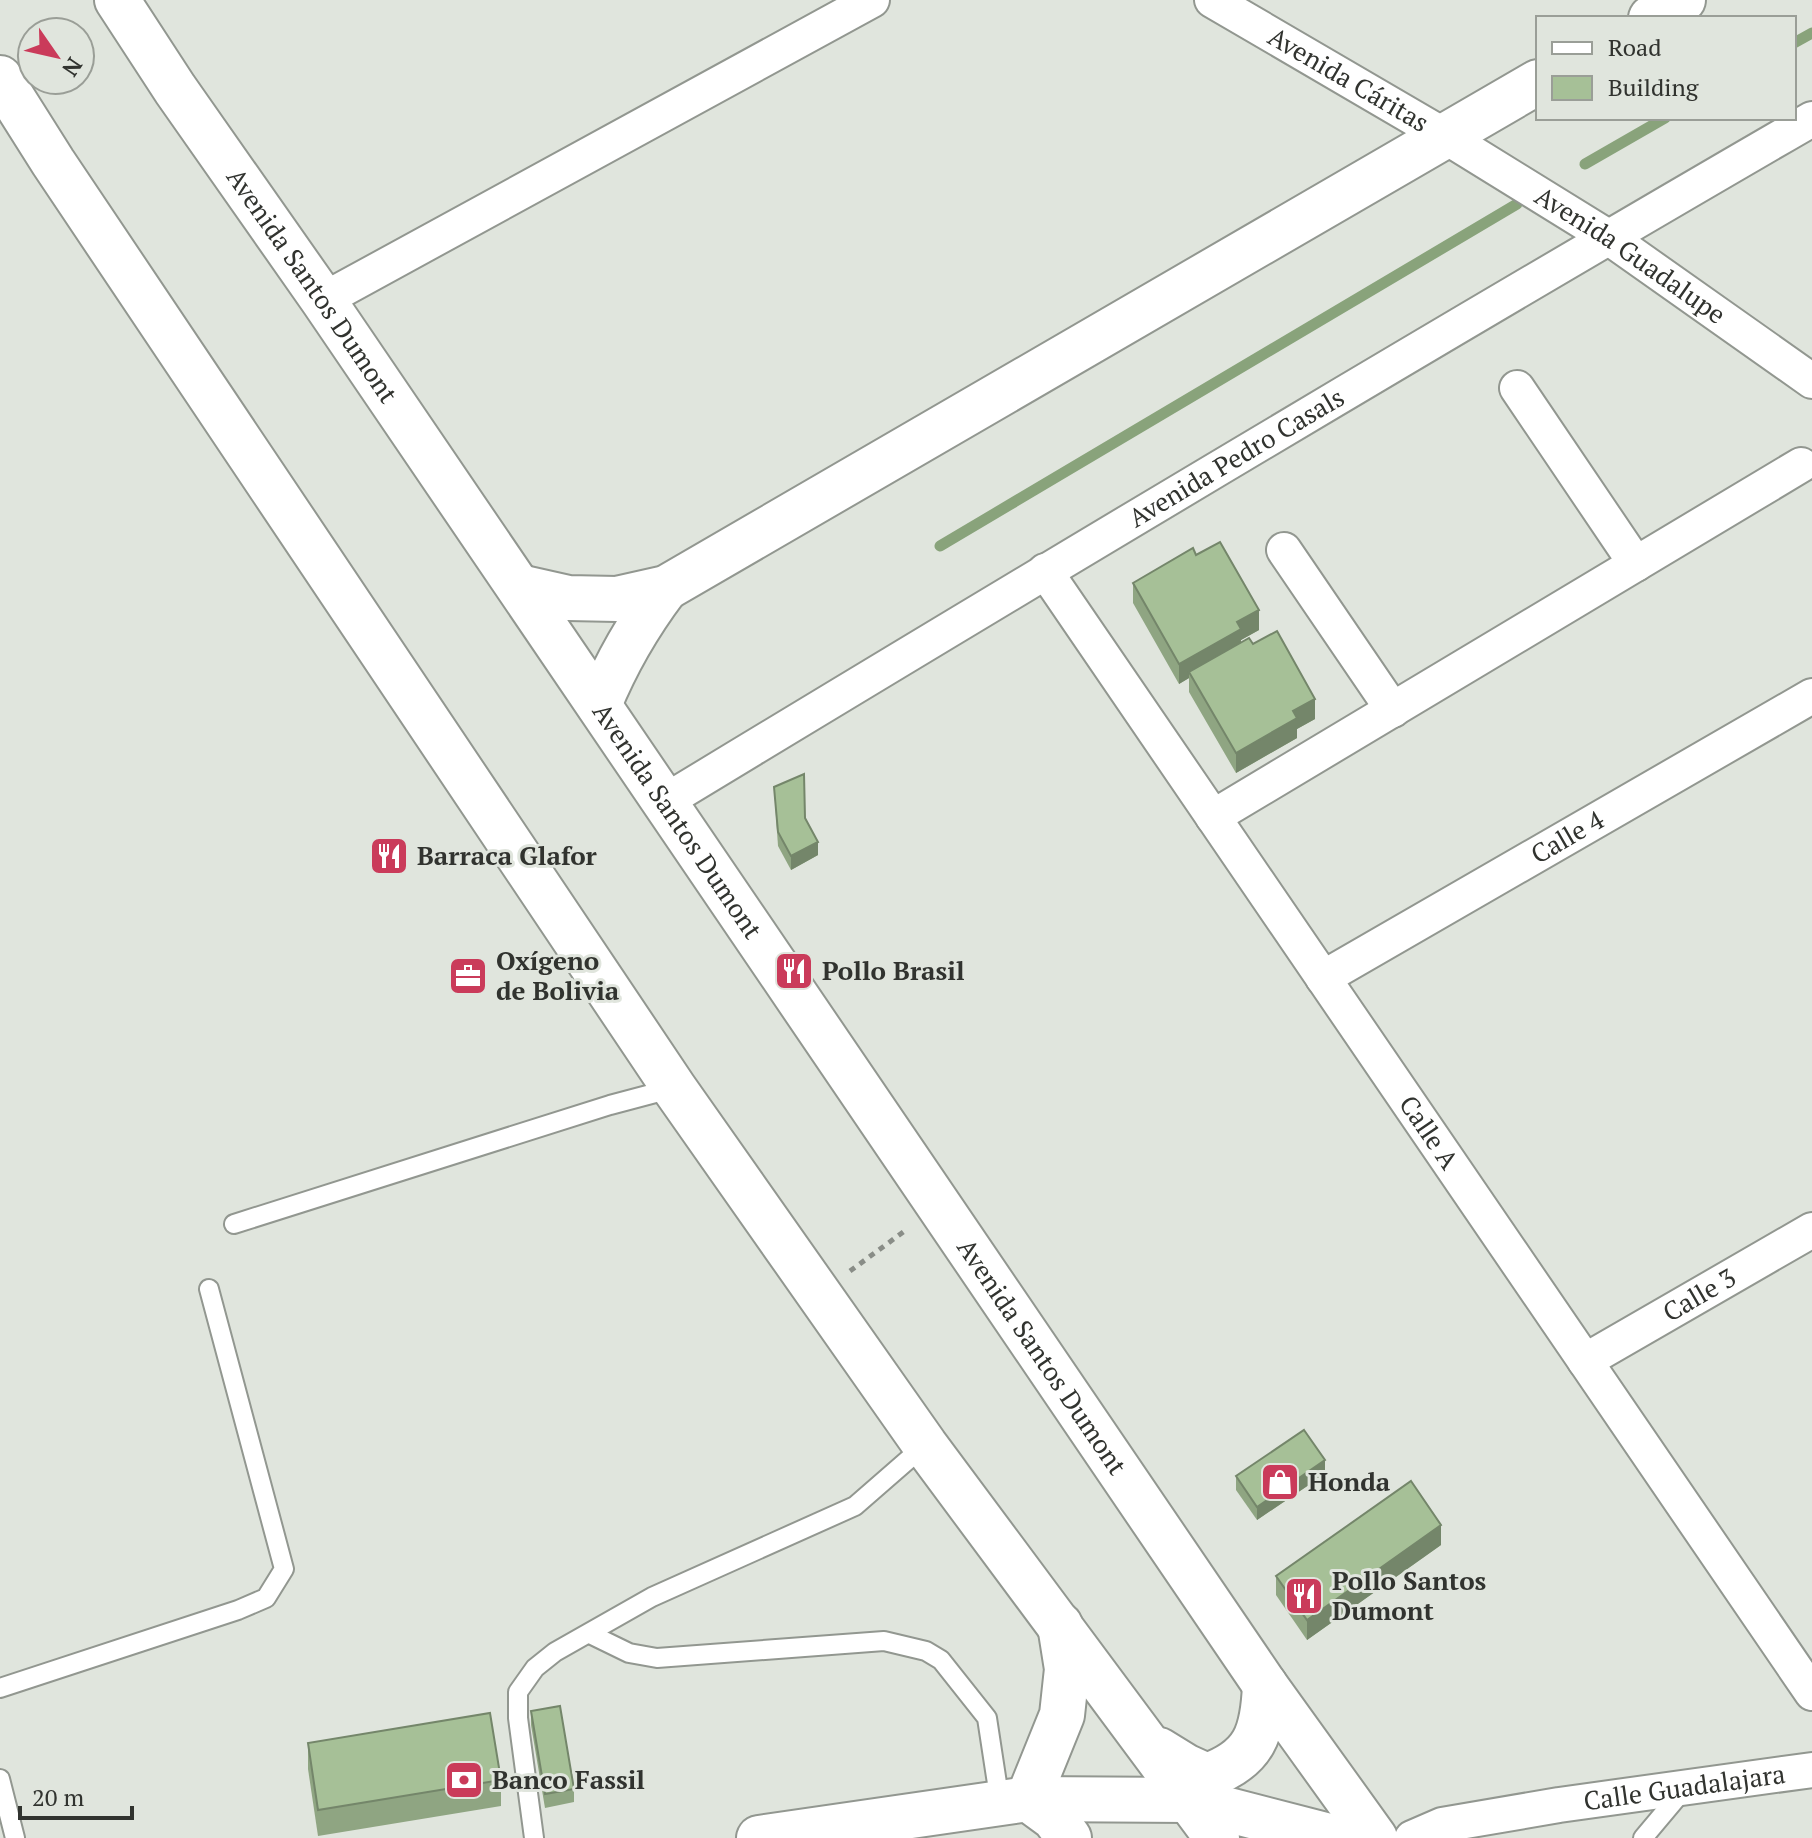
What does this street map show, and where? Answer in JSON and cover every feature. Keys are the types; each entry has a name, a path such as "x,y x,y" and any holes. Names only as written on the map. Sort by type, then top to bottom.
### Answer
{"main road":[{"path":"1655,16 1683,0"},
{"name":"Avenida Santos Dumont","path":"119,1 175,89 323,300 1265,1685 1375,1838"},
{"path":"0,78 674,1088 925,1445 1145,1738 1198,1788 1337,1838"},
{"path":"519,587 568,598 617,599 666,588 1536,83"},
{"path":"599,705 616,663 639,624 666,588"},
{"path":"1014,1801 1062,1715 1067,1669 1060,1623"},
{"path":"1198,1788 1245,1754 1259,1733 1264,1714 1265,1685"},
{"path":"1198,1788 1217,1838"},
{"path":"759,1838 1014,1801 1198,1788 1355,1838"},
{"path":"1014,1801 1054,1818 1069,1838"}],"street":[{"path":"323,300 872,0"},
{"name":"Avenida Cáritas","path":"1212,0 1443,135"},
{"name":"Avenida Pedro Casals","path":"664,802 1045,571 1812,119"},
{"name":"Avenida Guadalupe","path":"1443,135 1608,237 1812,381"},
{"path":"1517,388 1636,564"},
{"path":"1213,817 1801,465"},
{"path":"1284,550 1393,710"},
{"name":"Calle A","path":"1045,571 1812,1693"},
{"name":"Calle 4","path":"1323,978 1812,696"},
{"name":"Calle 3","path":"1585,1361 1812,1230"},
{"name":"Calle Guadalajara","path":"1412,1838 1442,1825 1559,1805 1812,1770"},
{"name":"Calle Guadalajara","path":"1521,1838 1559,1805"}],"lane":[{"path":"234,1224 610,1105 674,1088"},
{"path":"0,1688 238,1610 266,1598 284,1569 209,1289"},
{"path":"534,1838 518,1718 518,1692 535,1668 555,1652 652,1597 855,1506 925,1445"},
{"path":"590,1634 629,1653 657,1658 884,1641 926,1651 941,1660 987,1718 1014,1801"},
{"path":"0,1779 15,1838"},
{"path":"1643,1838 1686,1787"}],"path":[{"path":"852,1270 901,1234"}],"building":[{"path":"1220,542 1259,610 1237,622 1241,629 1179,664 1133,583 1193,548 1196,555"},
{"path":"1277,631 1315,699 1293,711 1297,718 1236,753 1189,672 1249,638 1253,644"},
{"path":"804,774 805,818 818,842 791,856 778,832 774,787"},
{"name":"Honda","path":"1304,1430 1325,1460 1257,1507 1236,1476"},
{"path":"1411,1481 1441,1525 1307,1620 1276,1576"},
{"path":"560,1706 574,1789 545,1794 531,1711"},
{"path":"490,1713 501,1780 318,1810 308,1743"}],"waterway":[{"path":"1796,42 1812,33"},
{"path":"1585,164 1662,120"},
{"path":"940,546 1517,204"}],"place":[{"name":"Barraca Glafor","path":"389,856"},
{"name":"Pollo Brasil","path":"794,971"},
{"name":"Oxígeno de Bolivia","path":"468,976"},
{"name":"Honda","path":"1280,1482"},
{"name":"Pollo Santos Dumont","path":"1304,1596"},
{"name":"Banco Fassil","path":"464,1780"}]}
